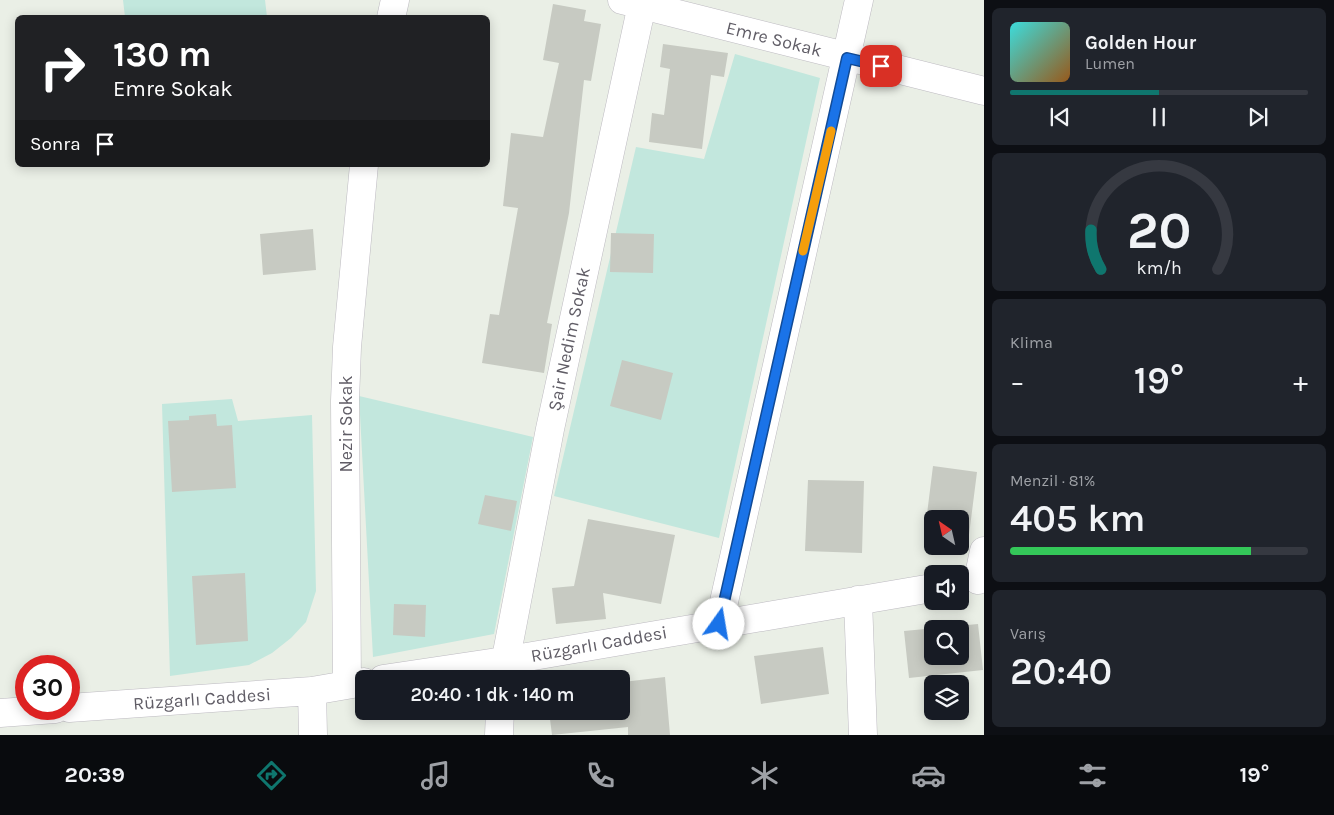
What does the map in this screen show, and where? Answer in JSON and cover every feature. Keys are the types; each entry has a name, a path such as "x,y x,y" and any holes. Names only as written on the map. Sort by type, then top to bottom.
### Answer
{"street":[{"path":"392,15 395,0"},
{"path":"719,624 859,0"},
{"name":"Emre Sokak","path":"635,2 847,58 984,91"},
{"name":"Şair Nedim Sokak","path":"503,670 635,2"},
{"name":"Nezir Sokak","path":"355,670 345,400 347,347 364,167"},
{"path":"974,581 984,551"},
{"name":"Rüzgarlı Caddesi","path":"503,670 719,624 924,589"},
{"path":"858,600 864,735"},
{"name":"Rüzgarlı Caddesi","path":"80,707 312,691 355,683"},
{"path":"312,691 313,735"},
{"path":"0,713 15,712"},
{"path":"499,735 500,720"}],"shaded area":[{"path":"123,0 265,0 267,15 125,15"},
{"path":"735,54 820,78 719,538 554,496 636,147 704,159"},
{"path":"359,396 533,437 494,634 373,657"},
{"path":"232,399 238,421 312,415 316,591 306,622 291,638 272,653 249,665 170,676 162,404"}],"building":[{"path":"553,4 586,10 584,21 601,24 591,81 584,80 569,213 547,323 552,324 544,373 482,363 490,314 499,315 518,208 503,206 511,133 543,137 559,63 543,60"},
{"path":"663,44 728,53 724,77 711,75 702,149 649,142 652,113 664,115 670,69 660,67"},
{"path":"313,229 316,270 263,275 260,234"},
{"path":"611,233 654,234 653,273 610,272"},
{"path":"622,360 673,373 661,420 610,406"},
{"path":"216,414 217,426 232,425 236,488 172,492 168,421 189,420 189,416"},
{"path":"933,466 977,472 969,535 969,510 928,510"},
{"path":"808,480 864,481 862,553 805,551"},
{"path":"485,495 517,501 511,531 478,524"},
{"path":"588,519 675,535 661,604 603,593 606,619 556,624 552,588 574,586"},
{"path":"245,573 248,641 196,645 192,576"},
{"path":"394,604 426,605 425,637 393,635"},
{"path":"978,624 983,670 909,678 904,631 924,629 924,665 969,665 969,625"},
{"path":"823,647 829,694 761,704 754,656"},
{"path":"665,677 670,735 628,735 628,727 552,735 550,720 630,720 630,681"}],"slow traffic":[{"path":"803,251 831,131"}],"route":[{"path":"719,624 847,58 881,66"}]}
